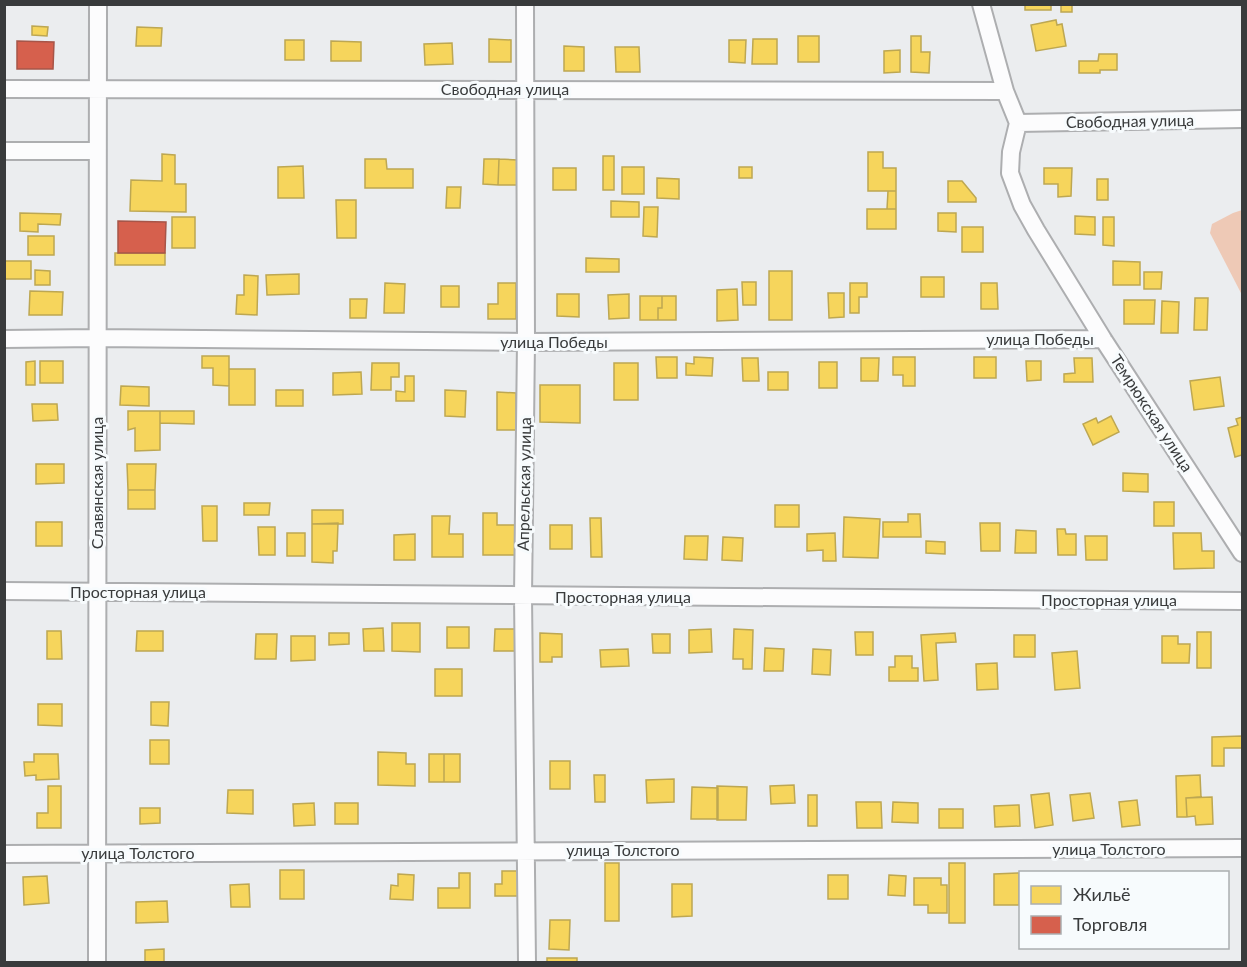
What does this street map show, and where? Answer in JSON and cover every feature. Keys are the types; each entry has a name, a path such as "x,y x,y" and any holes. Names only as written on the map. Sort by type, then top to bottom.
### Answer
{"street":[{"name":"Славянская улица","path":"97,963 98,4"},
{"name":"Апрельская улица","path":"525,4 526,342 523,596 527,963"},
{"path":"981,4 1005,91 1018,123"},
{"name":"Свободная улица","path":"4,88 1005,91"},
{"name":"Свободная улица","path":"1018,123 1242,119"},
{"name":"Темрюкская улица","path":"1018,123 1011,152 1010,173 1015,190 1036,230 1103,339 1242,553"},
{"path":"4,151 98,151"},
{"name":"улица Победы","path":"4,339 526,342 1103,339"},
{"name":"Просторная улица","path":"4,591 1242,601"},
{"name":"улица Толстого","path":"4,854 1242,849"}],"shaded area":[{"path":"1242,210 1242,295 1210,233 1212,224"}],"building: Жильё":[{"path":"1025,4 1051,4 1051,10 1025,10"},
{"path":"1061,4 1072,4 1072,12 1061,12"},
{"path":"1056,20 1057,25 1062,24 1066,46 1036,51 1031,25"},
{"path":"32,26 48,27 47,36 32,35"},
{"path":"137,27 162,28 161,46 136,46"},
{"path":"798,36 819,36 819,62 798,62"},
{"path":"911,36 921,36 921,52 930,52 929,73 911,72"},
{"path":"489,39 511,40 511,62 489,62"},
{"path":"753,39 777,39 777,64 752,64"},
{"path":"285,40 304,40 304,60 285,60"},
{"path":"729,40 746,40 745,63 729,62"},
{"path":"331,41 361,42 361,61 331,61"},
{"path":"452,43 453,64 425,65 424,44"},
{"path":"564,46 584,47 584,71 564,71"},
{"path":"615,47 639,47 640,72 616,72"},
{"path":"900,50 900,72 884,73 884,51"},
{"path":"1099,54 1117,54 1117,70 1079,73 1079,61 1098,61"},
{"path":"868,152 883,152 883,168 896,168 896,191 868,191"},
{"path":"162,154 175,155 175,184 186,184 186,212 130,211 131,180 162,181"},
{"path":"603,156 614,156 614,190 603,190"},
{"path":"365,159 386,159 387,169 413,169 413,188 365,188"},
{"path":"484,159 499,159 498,185 483,184"},
{"path":"499,159 517,160 517,185 498,185"},
{"path":"303,166 304,198 278,198 278,167"},
{"path":"622,167 644,167 644,194 622,194"},
{"path":"739,167 752,167 752,178 739,178"},
{"path":"553,168 576,168 576,190 553,190"},
{"path":"1044,168 1072,168 1071,196 1058,197 1058,184 1044,184"},
{"path":"657,178 679,179 679,199 657,198"},
{"path":"1097,179 1108,179 1108,200 1097,200"},
{"path":"948,181 962,181 976,198 976,202 948,202"},
{"path":"447,187 461,187 460,208 446,208"},
{"path":"888,191 896,191 896,209 887,209"},
{"path":"336,200 356,200 356,238 337,238"},
{"path":"611,201 639,202 639,217 611,217"},
{"path":"644,207 658,207 657,237 643,236"},
{"path":"867,209 896,209 896,229 867,229"},
{"path":"20,213 61,214 60,225 38,224 38,232 20,231"},
{"path":"938,213 956,213 956,232 938,231"},
{"path":"1075,216 1095,217 1095,235 1075,234"},
{"path":"172,217 195,217 195,248 172,248"},
{"path":"1103,217 1114,217 1114,246 1103,245"},
{"path":"962,227 983,227 983,252 962,252"},
{"path":"28,236 54,236 54,255 28,255"},
{"path":"115,253 165,253 165,265 115,265"},
{"path":"586,258 619,259 619,272 586,272"},
{"path":"4,261 31,261 31,279 4,279"},
{"path":"1113,261 1140,262 1140,285 1113,285"},
{"path":"35,270 50,271 50,285 35,285"},
{"path":"769,271 792,271 792,320 769,320"},
{"path":"1144,272 1162,272 1161,289 1144,289"},
{"path":"299,274 299,294 267,295 266,275"},
{"path":"244,275 258,276 257,315 236,314 237,295 244,295"},
{"path":"921,277 944,277 944,297 921,297"},
{"path":"742,282 756,282 756,305 743,305"},
{"path":"385,283 405,284 404,313 384,313"},
{"path":"498,283 516,283 516,319 488,319 488,304 498,304"},
{"path":"850,283 867,283 867,297 859,297 859,313 850,313"},
{"path":"981,283 997,283 998,309 981,309"},
{"path":"441,286 459,286 459,307 441,307"},
{"path":"737,289 738,320 717,321 717,290"},
{"path":"30,291 63,292 62,315 29,315"},
{"path":"828,293 844,293 844,317 829,318"},
{"path":"557,294 579,294 579,317 557,316"},
{"path":"629,294 629,318 609,319 608,295"},
{"path":"640,296 662,296 662,308 658,308 658,320 640,320"},
{"path":"662,296 676,296 676,320 658,320 658,308 662,308"},
{"path":"1195,298 1208,298 1207,330 1194,330"},
{"path":"350,299 367,299 366,318 350,318"},
{"path":"1124,300 1155,300 1154,324 1124,324"},
{"path":"1162,301 1179,302 1178,333 1161,333"},
{"path":"202,356 229,356 229,386 213,385 213,368 202,368"},
{"path":"656,357 677,357 677,378 657,378"},
{"path":"694,357 713,358 712,376 686,375 686,363 694,364"},
{"path":"893,357 915,357 915,386 903,386 903,375 893,375"},
{"path":"974,357 996,357 996,378 974,378"},
{"path":"742,358 758,358 759,381 743,381"},
{"path":"861,358 879,358 878,381 861,381"},
{"path":"1074,358 1092,358 1093,382 1064,382 1064,374 1075,373"},
{"path":"35,361 35,385 26,385 26,362"},
{"path":"40,361 63,361 63,383 40,383"},
{"path":"1026,361 1041,361 1041,380 1027,381"},
{"path":"819,362 837,362 837,388 819,388"},
{"path":"372,363 399,363 399,377 391,377 391,390 371,390"},
{"path":"614,363 638,363 638,400 614,400"},
{"path":"229,369 255,369 255,405 229,405"},
{"path":"361,372 362,394 333,395 333,373"},
{"path":"768,372 788,372 788,390 768,390"},
{"path":"405,376 414,376 414,401 396,401 396,391 405,392"},
{"path":"1220,377 1224,406 1194,410 1190,381"},
{"path":"540,385 580,385 580,423 540,422"},
{"path":"121,386 149,387 149,406 120,405"},
{"path":"276,390 303,390 303,406 276,406"},
{"path":"445,390 466,391 465,417 445,416"},
{"path":"497,392 516,393 516,430 497,430"},
{"path":"32,404 57,404 58,420 33,421"},
{"path":"128,411 160,411 160,450 135,451 135,428 128,430"},
{"path":"160,411 194,411 194,424 160,423"},
{"path":"1111,416 1119,432 1093,445 1083,424 1096,418 1098,423"},
{"path":"1242,417 1242,455 1235,457 1228,428 1238,425 1236,419"},
{"path":"36,464 64,464 64,483 36,484"},
{"path":"127,464 156,464 155,490 128,490"},
{"path":"1123,473 1148,474 1148,492 1123,491"},
{"path":"128,490 155,490 155,509 128,509"},
{"path":"1154,502 1174,502 1174,526 1154,526"},
{"path":"244,503 270,503 269,515 244,515"},
{"path":"775,505 799,505 799,527 775,527"},
{"path":"202,506 217,506 217,541 203,541"},
{"path":"312,510 343,510 343,524 312,524"},
{"path":"483,513 497,513 497,525 517,525 517,555 483,555"},
{"path":"908,514 920,514 921,537 883,537 883,522 908,522"},
{"path":"432,516 450,516 449,534 463,534 463,557 432,557"},
{"path":"844,517 880,519 878,558 843,557"},
{"path":"590,518 601,518 602,557 591,557"},
{"path":"36,522 62,522 62,546 36,546"},
{"path":"338,523 337,551 333,551 333,563 312,562 312,524"},
{"path":"980,523 1000,523 1000,551 981,551"},
{"path":"550,525 572,525 572,549 550,549"},
{"path":"258,527 275,527 275,555 259,555"},
{"path":"1057,529 1065,529 1066,534 1076,534 1076,555 1058,555"},
{"path":"1016,530 1036,531 1036,553 1015,553"},
{"path":"287,533 305,533 305,556 287,556"},
{"path":"835,533 836,561 823,561 823,550 807,551 807,534"},
{"path":"1173,533 1201,533 1202,551 1214,551 1214,568 1174,569"},
{"path":"415,534 415,560 394,560 394,535"},
{"path":"685,536 708,536 707,560 684,559"},
{"path":"1085,536 1107,536 1107,560 1086,560"},
{"path":"723,537 743,538 742,561 722,560"},
{"path":"926,541 945,542 945,554 926,553"},
{"path":"392,623 420,623 420,652 392,651"},
{"path":"447,627 469,627 469,648 447,648"},
{"path":"383,628 384,651 364,651 363,629"},
{"path":"495,629 519,629 518,651 494,651"},
{"path":"711,629 712,652 689,653 689,630"},
{"path":"734,629 753,630 752,669 743,669 743,659 733,659"},
{"path":"47,631 61,631 62,659 47,659"},
{"path":"137,631 163,631 163,651 136,651"},
{"path":"855,632 873,632 873,655 856,655"},
{"path":"1197,632 1211,632 1211,668 1197,668"},
{"path":"329,633 349,633 349,644 329,645"},
{"path":"540,633 562,634 562,657 552,657 552,662 540,662"},
{"path":"955,633 956,642 936,643 938,680 924,681 921,635"},
{"path":"256,634 277,634 276,659 255,659"},
{"path":"652,634 670,634 670,653 653,653"},
{"path":"1014,635 1035,635 1035,657 1014,657"},
{"path":"291,636 315,636 315,660 291,661"},
{"path":"1162,636 1178,636 1178,644 1190,644 1189,663 1162,663"},
{"path":"765,648 784,649 783,671 764,671"},
{"path":"628,649 629,666 601,667 600,650"},
{"path":"813,649 831,650 830,675 812,674"},
{"path":"1077,651 1080,688 1055,690 1052,653"},
{"path":"895,656 912,656 912,668 918,668 918,681 889,681 889,667 895,667"},
{"path":"997,663 998,689 977,690 976,664"},
{"path":"435,669 462,669 462,696 435,696"},
{"path":"151,702 169,702 168,726 151,725"},
{"path":"38,704 62,704 62,726 38,725"},
{"path":"1242,736 1242,748 1224,748 1224,766 1212,766 1212,737"},
{"path":"150,740 169,740 169,764 150,764"},
{"path":"378,752 406,753 406,764 415,764 415,786 378,785"},
{"path":"34,754 58,754 59,779 36,780 36,775 25,776 24,762 34,762"},
{"path":"429,754 444,754 444,782 429,782"},
{"path":"444,754 460,754 460,782 444,782"},
{"path":"550,761 570,761 570,789 550,789"},
{"path":"594,775 605,775 605,802 595,802"},
{"path":"1200,775 1201,797 1186,798 1187,817 1177,817 1176,776"},
{"path":"674,779 674,802 647,803 646,780"},
{"path":"794,785 795,803 771,804 770,786"},
{"path":"48,786 61,786 61,828 37,828 37,813 48,813"},
{"path":"717,786 747,787 746,820 717,820"},
{"path":"692,787 718,788 718,819 691,819"},
{"path":"228,790 253,790 253,814 227,813"},
{"path":"1049,793 1053,825 1035,828 1031,795"},
{"path":"1090,793 1094,818 1073,821 1070,795"},
{"path":"808,795 817,795 817,826 808,826"},
{"path":"1212,797 1213,824 1196,825 1195,816 1187,817 1186,798"},
{"path":"1137,800 1140,825 1122,827 1119,802"},
{"path":"856,802 881,802 882,828 857,828"},
{"path":"893,802 918,803 918,823 892,822"},
{"path":"314,803 315,825 294,826 293,804"},
{"path":"335,803 358,803 358,824 335,824"},
{"path":"1019,805 1020,826 995,827 994,806"},
{"path":"140,808 160,808 160,823 140,824"},
{"path":"939,809 963,809 963,828 939,828"},
{"path":"605,863 619,863 619,921 605,921"},
{"path":"949,863 965,863 965,923 949,923"},
{"path":"280,870 304,870 304,899 280,899"},
{"path":"502,871 519,871 519,896 495,896 495,884 502,884"},
{"path":"459,873 470,873 470,908 438,908 438,888 459,888"},
{"path":"1019,873 1019,905 994,905 994,874"},
{"path":"398,874 414,875 413,900 390,899 391,885 398,886"},
{"path":"828,875 848,875 848,899 828,899"},
{"path":"889,875 906,876 905,896 888,895"},
{"path":"47,876 49,903 24,905 23,877"},
{"path":"914,878 941,878 941,885 947,885 947,913 928,913 928,905 914,905"},
{"path":"249,884 250,907 231,907 230,885"},
{"path":"672,884 692,884 692,916 672,917"},
{"path":"167,901 168,922 136,923 136,902"},
{"path":"550,920 570,920 569,950 549,949"},
{"path":"164,949 164,962 145,962 145,950"},
{"path":"547,958 577,958 577,962 547,962"}],"building: Торговля":[{"path":"17,41 54,42 53,69 17,69"},
{"path":"118,221 166,222 165,253 118,253"}]}
